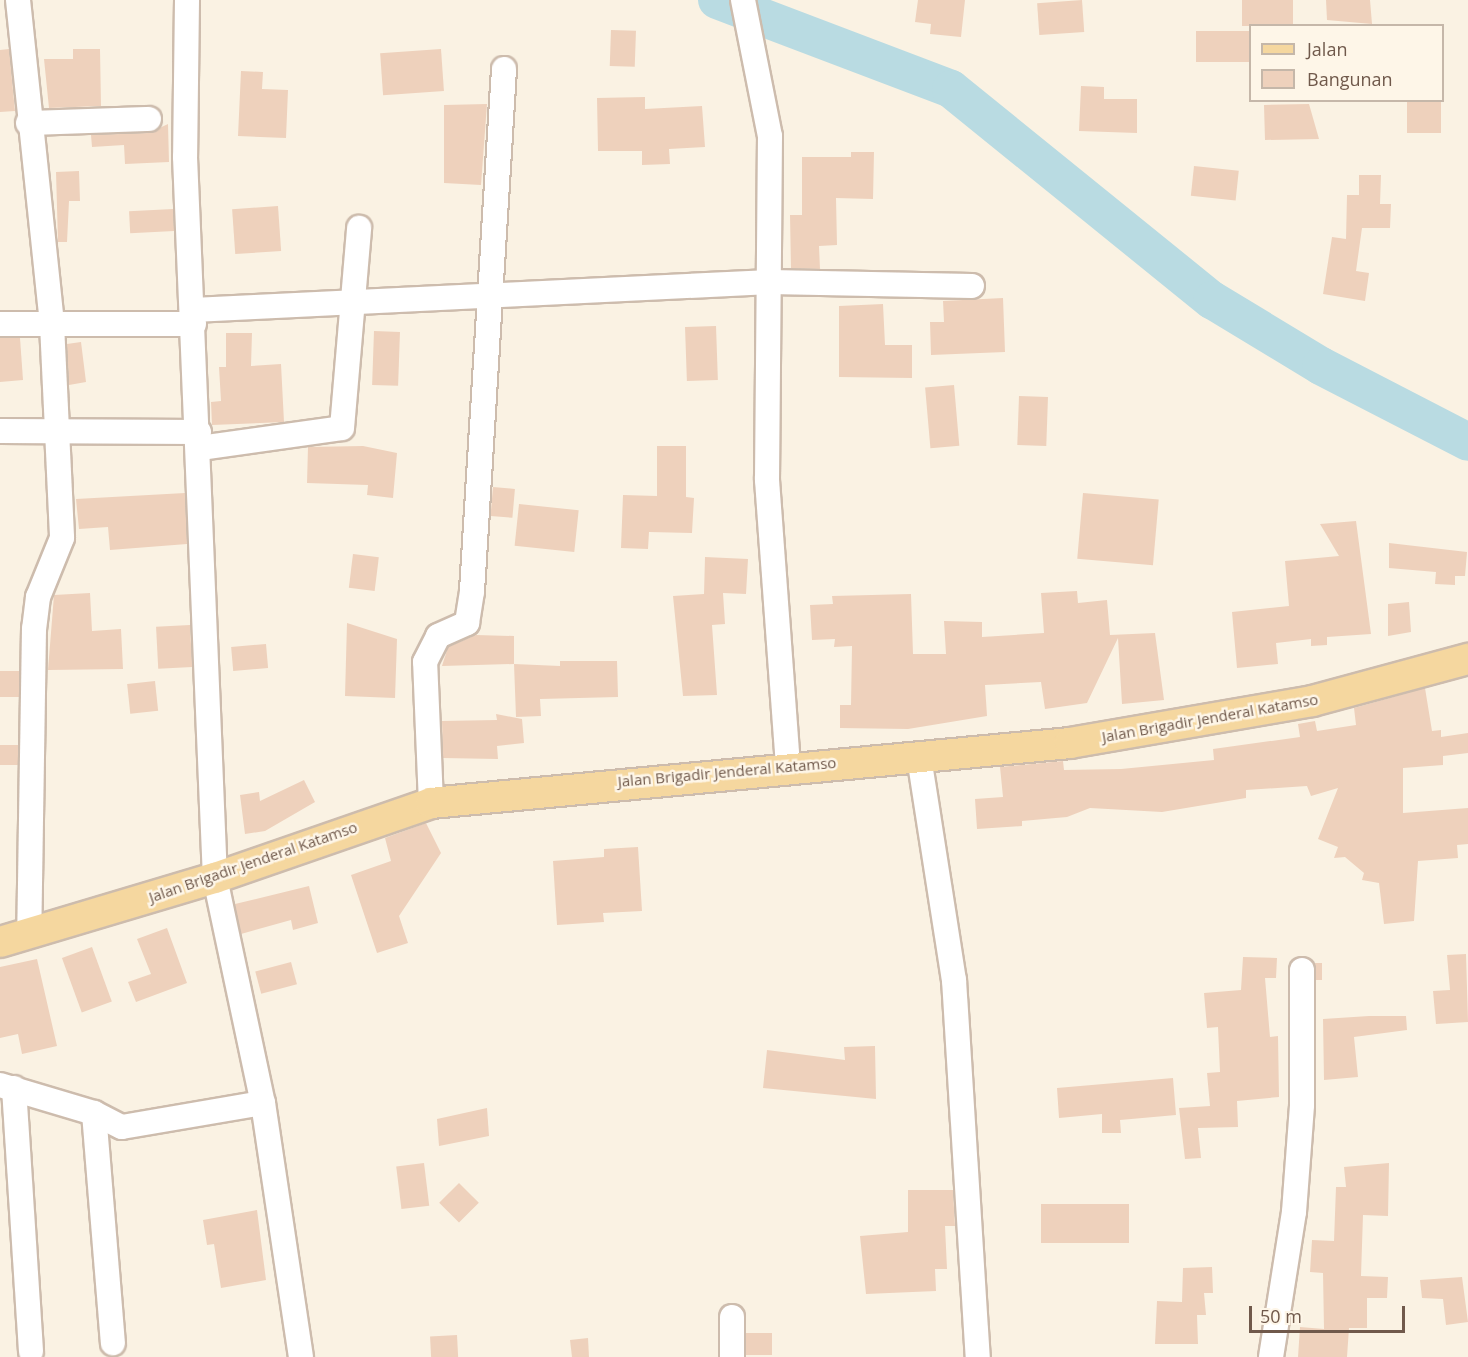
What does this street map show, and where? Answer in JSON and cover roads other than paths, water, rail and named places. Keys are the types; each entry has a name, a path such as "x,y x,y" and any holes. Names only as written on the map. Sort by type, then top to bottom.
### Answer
{"main road":[{"name":"Jalan Brigadir Jenderal Katamso","path":"0,942 215,878 431,802 788,765 920,758 1070,743 1271,708 1468,659"}],"street":[{"path":"18,0 28,123 52,324 62,538 38,597 34,629 29,933"},
{"path":"187,0 185,157 200,440 215,878 263,1103 300,1357"},
{"path":"745,4 755,39 770,136 771,282 767,480 788,765"},
{"path":"431,802 425,662 438,636 467,623 504,69"},
{"path":"28,123 149,119"},
{"path":"0,431 56,431 200,440 342,428 359,228"},
{"path":"0,324 52,324 194,317 353,302 771,282 972,286"},
{"path":"920,758 954,980 978,1357"},
{"path":"1271,1357 1294,1212 1302,1105 1302,970"},
{"path":"31,1351 7,1086 94,1113 122,1128 263,1103"},
{"path":"94,1113 113,1343"},
{"path":"732,1317 732,1357"}],"waterway":[{"path":"717,0 951,89 1212,300 1321,366 1468,442"}]}
